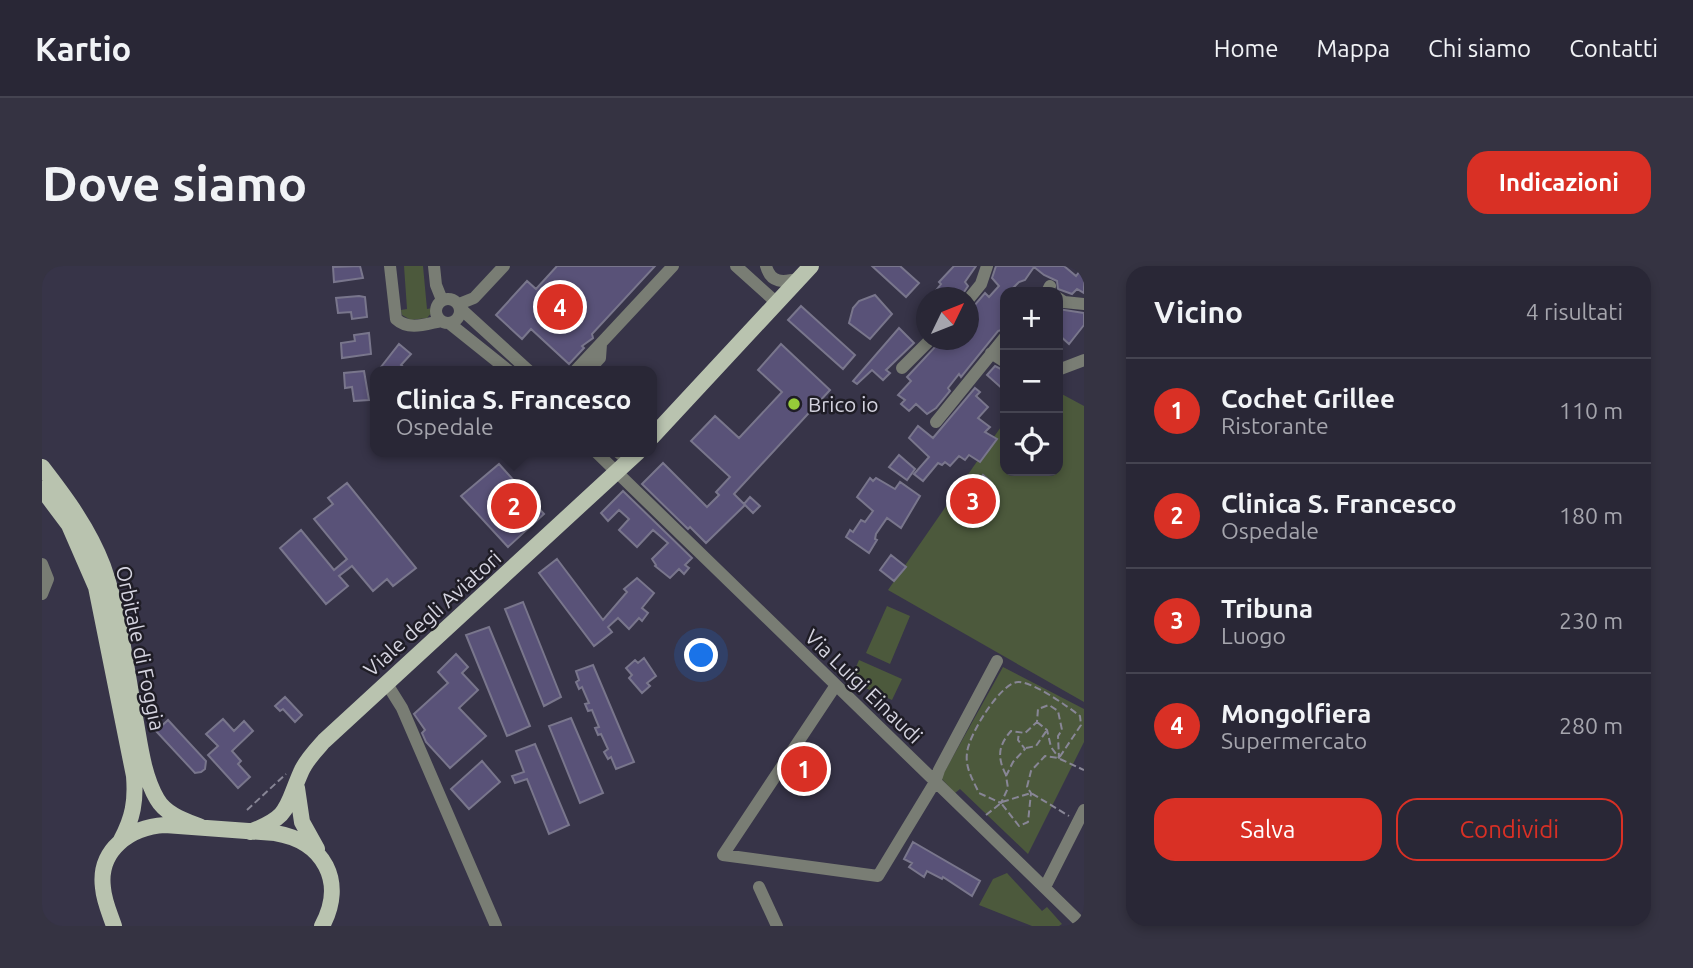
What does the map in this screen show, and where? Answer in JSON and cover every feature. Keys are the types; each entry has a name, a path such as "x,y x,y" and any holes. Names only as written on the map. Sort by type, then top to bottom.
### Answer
{"main road":[{"path":"657,432 811,266"},
{"name":"Viale degli Aviatori","path":"250,832 280,817 288,808 301,771 311,755 626,459"},
{"name":"Orbitale di Foggia","path":"42,467 75,511 103,566 142,752 158,801 177,817 201,827"},
{"name":"Orbitale di Foggia","path":"42,489 69,525 96,587 134,776 136,797 133,815 121,840"},
{"path":"297,786 302,822 330,877 332,897 322,926"},
{"path":"110,921 103,888 103,873 112,849 137,830 150,826 201,827 290,836 303,842 321,858"}],"street":[{"path":"390,266 396,319 411,326 456,320 459,306 474,298 504,266"},
{"path":"434,266 436,285 442,300"},
{"path":"580,366 673,266"},
{"path":"736,266 777,303"},
{"path":"765,266 768,274 780,282 799,279"},
{"path":"979,287 987,266"},
{"path":"442,300 453,299 523,366"},
{"path":"442,300 436,310 445,322 503,366"},
{"path":"1063,302 1084,304"},
{"path":"474,343 484,331"},
{"path":"936,422 1000,342"},
{"path":"593,366 600,358 601,344"},
{"path":"902,368 920,350"},
{"path":"991,352 1000,358"},
{"path":"1063,368 1084,360"},
{"name":"Via Luigi Einaudi","path":"626,459 836,685 1084,926"},
{"path":"42,564 48,579 42,594"},
{"path":"836,685 723,855 878,876 935,782 997,661"},
{"path":"387,684 402,708 496,926"},
{"path":"1045,887 1082,815"},
{"path":"759,887 777,926"}],"path":[{"path":"1031,793 1027,822 1018,825 1001,803 979,793 968,770 967,751 984,715 1007,685 1020,682 1058,699 1080,716 1081,725 1059,758"},
{"path":"1001,803 1008,788 999,760 1001,742 1012,731 1025,733 1037,722 1038,709 1049,705 1058,711 1062,730 1058,736 1059,758"},
{"path":"1037,722 1047,730 1051,747 1059,758"},
{"path":"1006,776 1025,748 1036,746 1047,730"},
{"path":"1019,732 1018,740 1025,748"},
{"path":"1082,815 1031,793 1027,787 1031,771 1045,756 1059,758 1084,770"},
{"path":"978,822 1001,803 1031,793"}],"green space":[{"path":"404,266 423,266 427,309 432,308 433,311 427,318 411,320 402,315 401,310 407,309"},
{"path":"1063,395 1084,406 1084,702 888,590 1000,428 1000,476 1063,476"},
{"path":"887,606 910,616 890,664 866,653"},
{"path":"859,660 902,679 892,700 850,681"},
{"path":"1003,667 1084,709 1084,742 1028,854 960,789 955,793 941,778"},
{"path":"1007,873 1042,911 1047,907 1062,924 1032,926 979,905 993,879"}],"building":[{"path":"360,266 363,278 334,282 333,267"},
{"path":"557,266 655,266 592,334 593,338 582,346 584,348 569,364 531,329 522,339 496,315 527,281 536,289"},
{"path":"872,266 900,266 919,283 906,297"},
{"path":"954,266 976,266 965,282 967,287 939,287 941,284 939,282"},
{"path":"996,266 1064,266 1076,276 1084,266 1084,293 1077,289 1072,294 1063,291 1063,287 1058,287 1057,281 1034,267 1025,280 1014,287 1000,287 1000,330 961,377 959,374 936,408 927,414 916,404 909,411 901,404 905,400 898,395 911,381 907,377 932,350 979,350 979,300 985,293 989,297 999,286 992,278"},
{"path":"875,295 892,314 870,339 849,323 853,308 859,301"},
{"path":"365,297 367,317 352,319 351,312 338,313 336,298"},
{"path":"801,306 855,355 843,369 788,320"},
{"path":"1063,310 1084,313 1084,325 1069,344 1063,339"},
{"path":"899,328 914,343 886,370 890,373 883,380 872,370 857,384 853,381"},
{"path":"369,333 371,354 342,358 341,343 355,341 354,335"},
{"path":"399,344 411,354 402,366 382,366"},
{"name":"Brico io","path":"781,344 830,390 734,494 744,504 750,497 760,506 753,513 745,505 706,543 642,484 663,463 707,507 719,495 716,492 730,477 691,441 715,416 739,438 782,392 758,370"},
{"path":"995,366 1000,368 1000,387 987,375"},
{"path":"364,371 369,400 354,401 352,387 345,388 344,373"},
{"path":"975,388 980,392 976,396 988,407 978,418 990,427 985,432 997,439 980,462 969,455 965,460 959,456 950,466 945,462 942,465 938,463 923,481 914,474 929,457 909,438 918,426 933,438"},
{"path":"899,455 915,469 907,480 889,467"},
{"path":"499,464 544,514 508,547 461,496"},
{"path":"983,475 990,481 967,526 959,523 965,507"},
{"path":"870,478 873,481 876,478 895,489 900,482 920,496 901,528 887,518 876,534 877,540 869,553 846,537 861,520 865,522 873,511 857,497"},
{"path":"347,483 416,568 393,586 387,579 373,591 352,566 339,576 348,586 326,604 280,548 301,530 334,570 347,559 314,519 333,504 328,498"},
{"path":"623,491 692,558 685,565 689,568 684,574 679,569 670,578 655,566 652,559 668,543 653,530 637,547 619,530 629,519 619,510 608,521 601,513"},
{"path":"891,555 906,567 894,581 880,570"},
{"path":"557,559 603,620 627,592 624,589 637,578 654,593 642,608 648,613 642,621 639,618 629,629 618,618 608,627 612,632 594,646 539,573"},
{"path":"523,602 561,697 544,706 505,609"},
{"path":"489,627 530,726 507,736 466,635"},
{"path":"456,654 468,667 462,673 478,690 459,708 486,736 450,768 426,742 422,733 425,730 414,714 448,683 438,672"},
{"path":"644,658 656,676 647,683 650,686 642,693 629,678 632,675 626,668 635,660 638,663"},
{"path":"593,665 634,762 616,769 611,757 608,759 604,752 608,749 595,728 599,727 592,710 588,711 585,704 589,703 582,687 579,689 576,682 579,680 576,671"},
{"path":"285,697 302,715 295,722 283,709 280,711 275,706"},
{"path":"571,718 603,793 580,803 549,726"},
{"path":"223,719 234,731 244,721 253,731 232,751 241,761 238,764 250,777 238,788 208,755 218,746 206,734"},
{"path":"168,720 206,761 205,769 201,772 195,773 156,731"},
{"path":"535,744 569,825 549,834 527,779 515,783 512,776 524,772 516,751"},
{"path":"482,761 500,782 469,809 451,789"},
{"path":"913,842 980,881 972,896 943,877 942,879 927,871 924,877 909,867 912,863 904,859"}],"place":[{"name":"Mongolfiera","path":"560,307"},
{"name":"Brico io","path":"794,404"},
{"name":"Tribuna","path":"973,501"},
{"name":"Clinica S. Francesco","path":"514,506"},
{"name":"Cochet Grillee","path":"804,769"}]}
